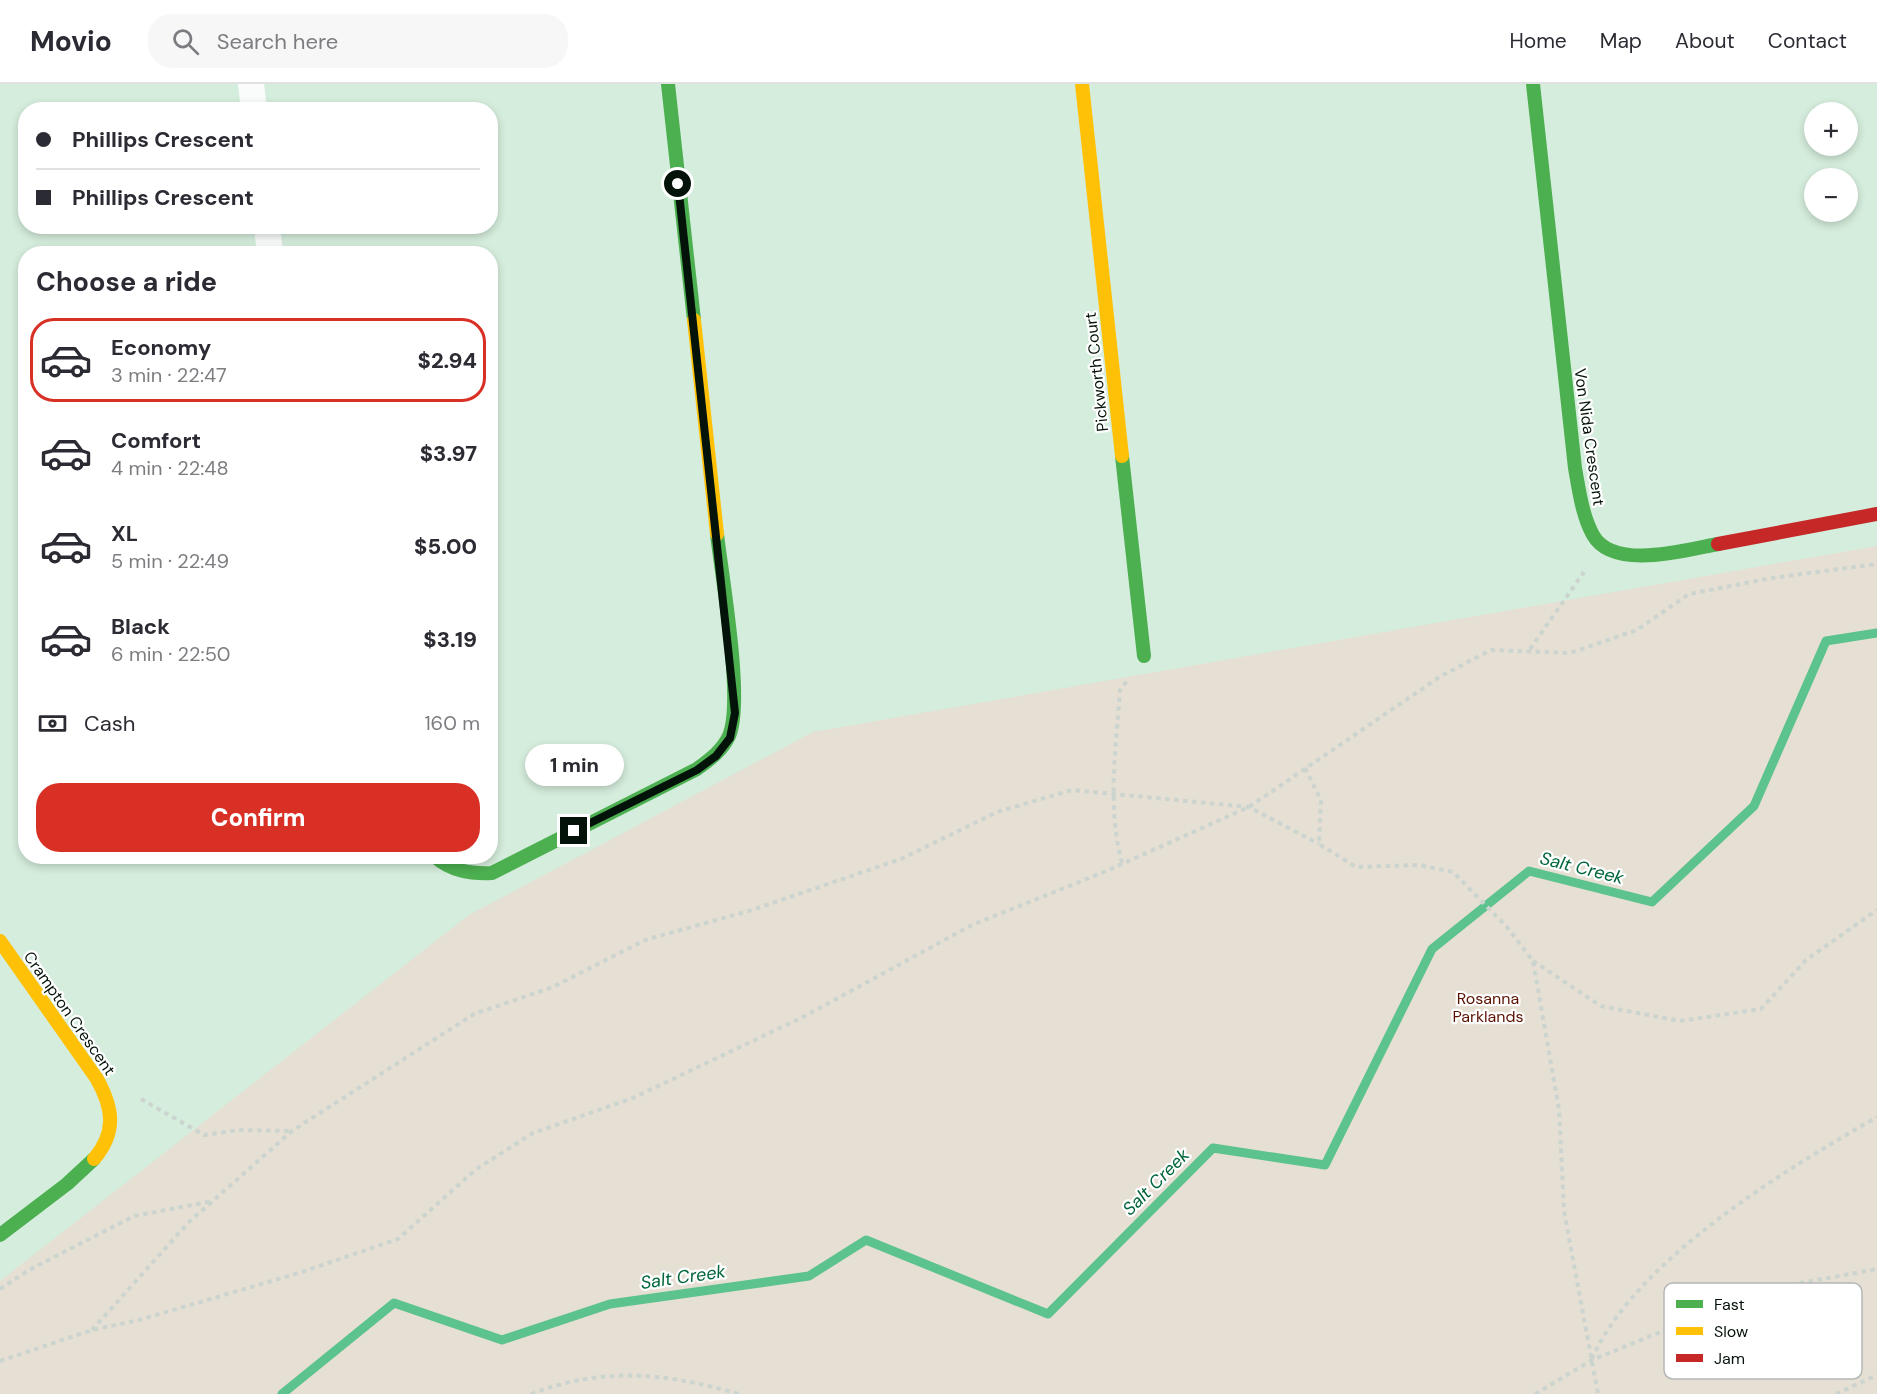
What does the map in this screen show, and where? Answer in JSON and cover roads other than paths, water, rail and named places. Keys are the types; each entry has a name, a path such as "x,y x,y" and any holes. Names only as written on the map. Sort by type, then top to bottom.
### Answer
{"street":[{"path":"251,84 253,102"},
{"path":"447,864 457,870 477,874 492,873 697,770 716,756 730,738 735,713 734,692 668,84"},
{"name":"Pickworth Court","path":"1082,84 1144,656"},
{"name":"Von Nida Crescent","path":"1533,84 1575,468 1586,520 1602,546 1617,554 1660,555 1877,514"},
{"name":"Crampton Crescent","path":"0,941 97,1079 110,1103 112,1124 101,1152 87,1167 0,1235"}],"waterway":[{"name":"Salt Creek","path":"282,1394 394,1303 502,1340 610,1304 809,1276 866,1240 1048,1314 1213,1148 1325,1165 1432,949 1529,871 1652,902 1754,806 1826,641 1877,633"}],"park label":[{"name":"Rosanna Parklands","path":"1488,1007"}]}
